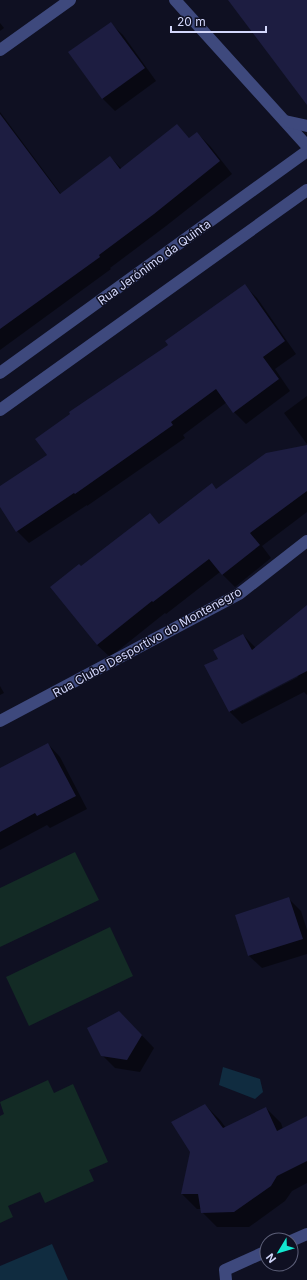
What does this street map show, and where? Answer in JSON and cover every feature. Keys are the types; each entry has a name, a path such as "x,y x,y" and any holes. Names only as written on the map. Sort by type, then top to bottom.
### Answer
{"street":[{"path":"0,50 70,0"},
{"path":"175,0 307,146"},
{"path":"285,121 307,126"},
{"name":"Rua Jerónimo da Quinta","path":"0,373 307,150"},
{"path":"0,410 307,190"},
{"name":"Rua Clube Desportivo do Montenegro","path":"0,721 239,594 307,541"},
{"path":"225,1275 259,1256"}],"green space":[{"path":"75,852 99,900 0,947 0,888"},
{"path":"110,927 133,976 29,1026 6,977"},
{"path":"48,1080 54,1093 73,1084 108,1162 89,1170 94,1181 45,1203 40,1192 8,1206 13,1217 0,1223 0,1116 4,1114 0,1102"}],"water":[{"path":"223,1067 260,1079 263,1092 255,1099 219,1085"},
{"path":"52,1244 68,1280 0,1280 0,1266"}],"building":[{"path":"228,0 307,0 307,105"},
{"path":"111,22 145,68 102,99 68,52"},
{"path":"0,114 60,194 110,156 120,169 177,124 189,138 197,132 220,161 154,214 99,255 100,257 0,329"},
{"path":"245,284 285,341 263,357 279,379 233,413 216,389 171,422 173,425 75,494 74,493 16,532 0,507 0,486 47,455 35,439 70,414 69,412 168,345 165,341"},
{"path":"307,445 307,491 250,533 260,545 222,575 209,559 153,602 152,601 97,645 50,587 79,564 81,566 150,513 159,524 212,483 216,489 266,453"},
{"path":"307,605 307,671 229,712 204,665 218,659 213,650 243,634 252,650"},
{"path":"48,743 76,796 37,816 35,813 0,832 0,768"},
{"path":"289,897 303,939 248,956 235,915"},
{"path":"119,1011 142,1035 127,1060 101,1056 87,1028"},
{"path":"205,1104 223,1128 266,1107 277,1131 307,1116 307,1161 277,1176 271,1186 234,1212 201,1213 198,1194 181,1194 190,1152 171,1122"}]}
